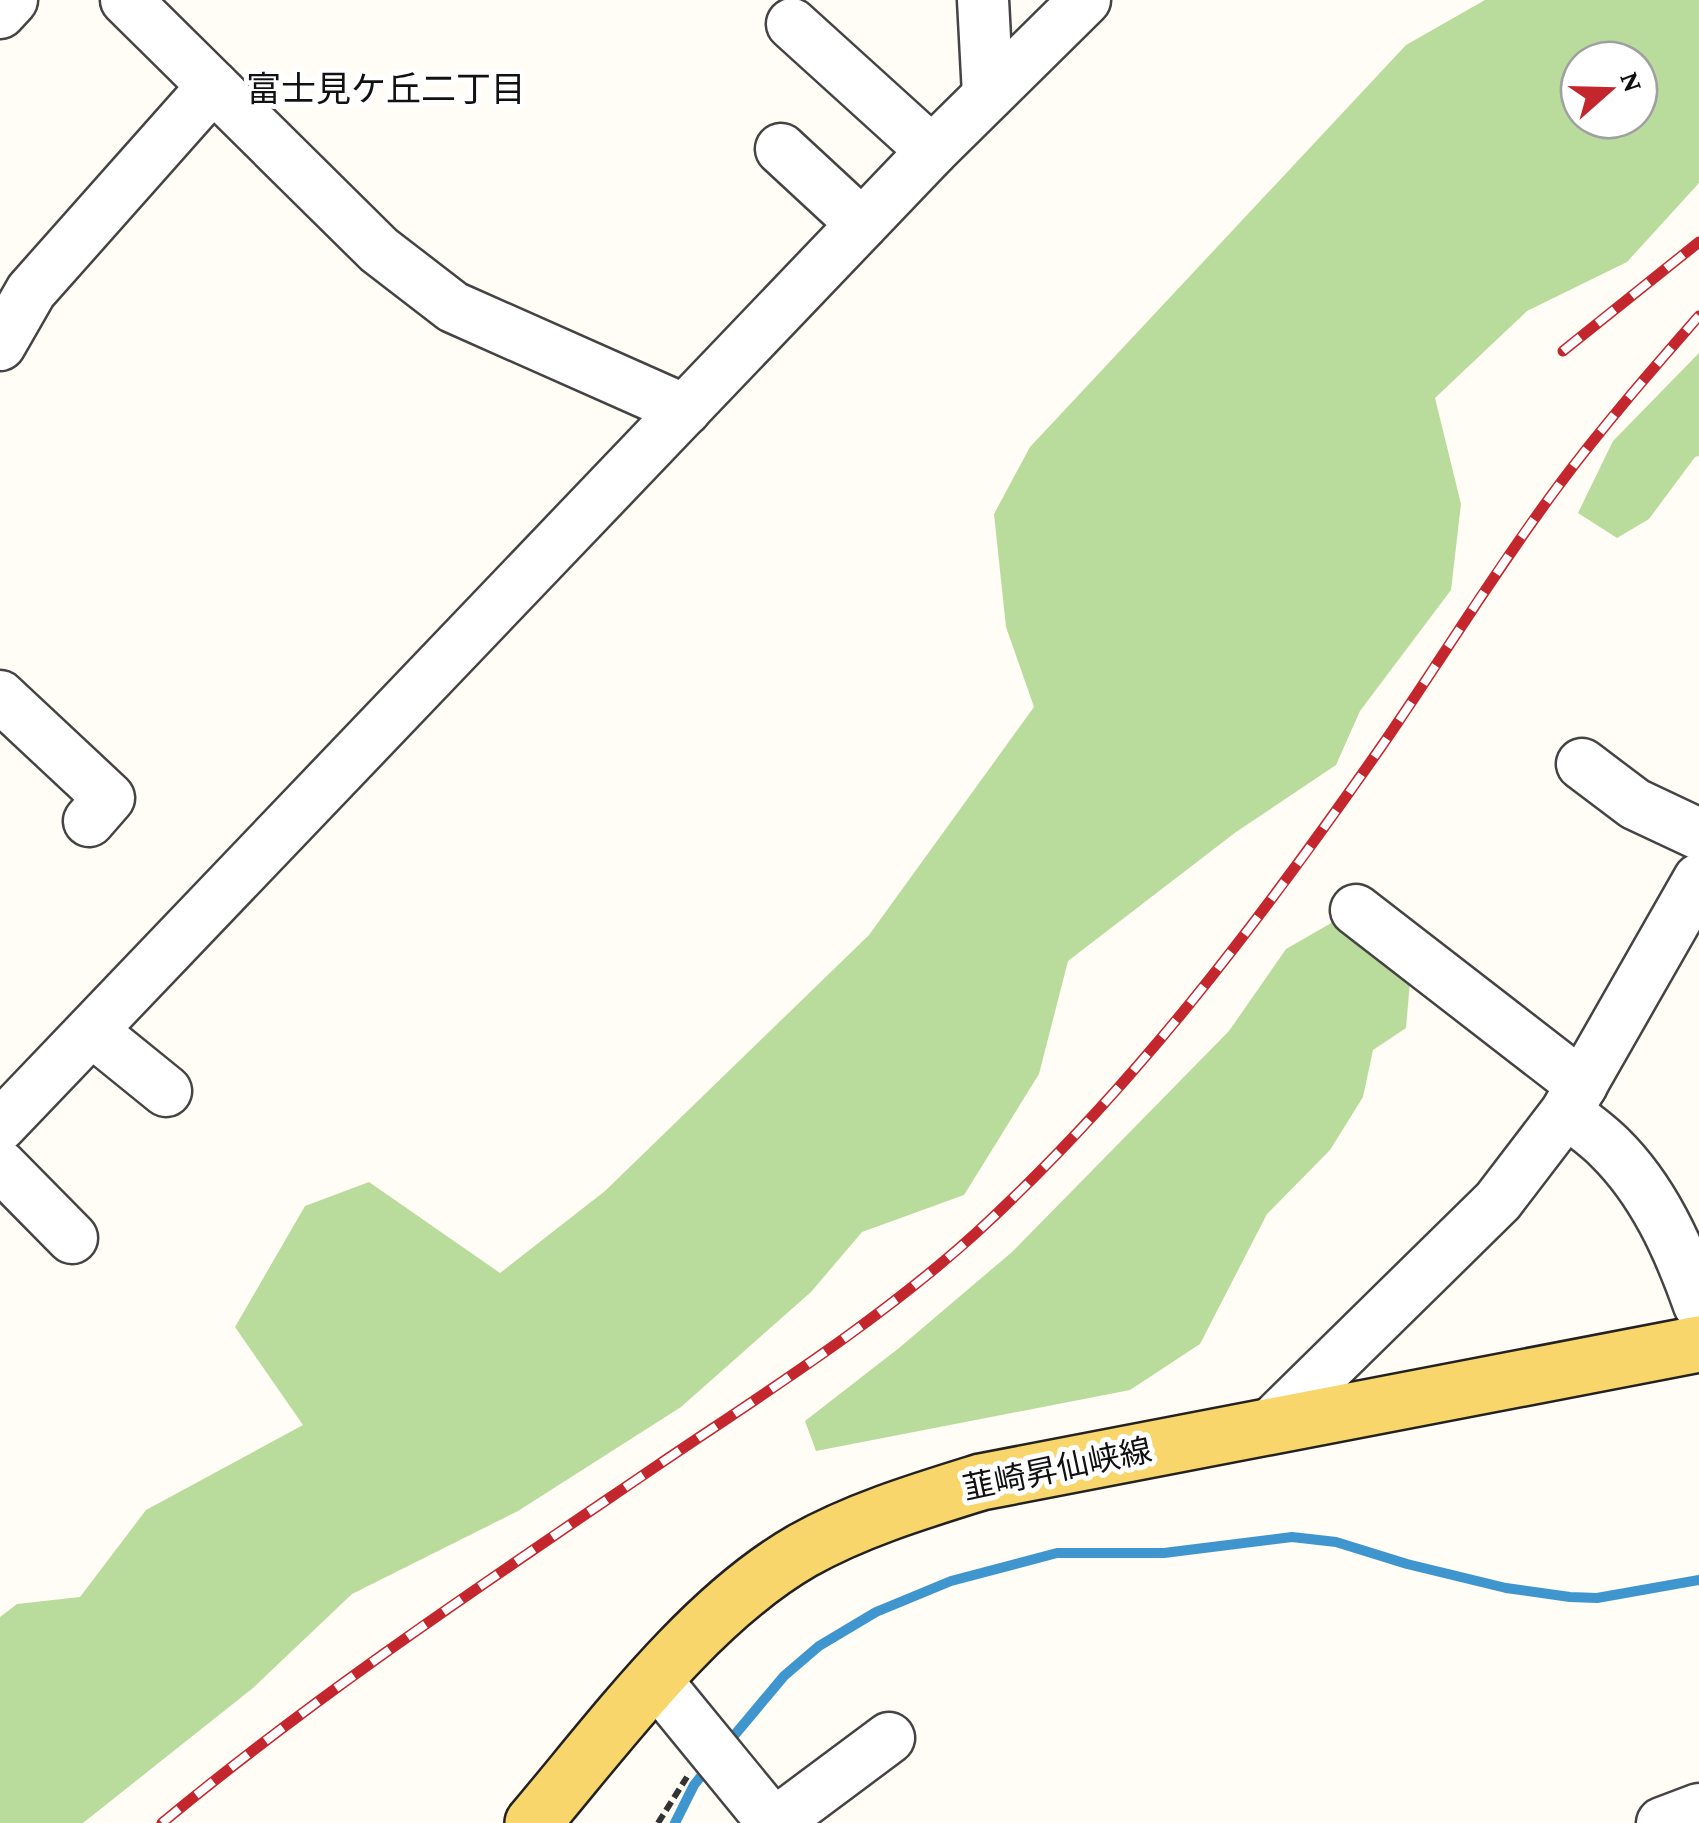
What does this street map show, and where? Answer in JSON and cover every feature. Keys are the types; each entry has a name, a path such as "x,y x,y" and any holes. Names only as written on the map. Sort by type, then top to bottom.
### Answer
{"main road":[{"name":"韮崎昇仙峡線","path":"533,1823 655,1679 733,1601 801,1552 852,1528 980,1482 1699,1344"}],"street":[{"path":"0,13 12,0"},
{"path":"126,0 379,250 453,307 685,410"},
{"path":"983,0 988,95"},
{"path":"0,1126 932,151 1084,0"},
{"path":"792,24 932,151"},
{"path":"0,345 30,290 213,86"},
{"path":"781,149 862,224"},
{"path":"0,696 109,798 90,820"},
{"path":"1582,764 1635,804 1699,834"},
{"path":"1269,1426 1498,1201 1574,1098 1699,879"},
{"path":"1356,910 1574,1098 1658,1211 1684,1260 1699,1305"},
{"path":"92,1031 166,1091"},
{"path":"0,1166 72,1238"},
{"path":"655,1679 774,1823 889,1738"},
{"path":"1662,1823 1699,1809"}],"green space":[{"path":"1485,0 1699,0 1699,183 1627,262 1527,311 1435,398 1461,504 1451,590 1360,711 1336,765 1236,832 1068,961 1039,1074 964,1195 862,1232 811,1292 681,1407 518,1511 352,1594 253,1688 83,1823 0,1823 0,1617 17,1604 80,1597 146,1510 303,1425 235,1327 305,1206 369,1182 500,1273 605,1191 869,935 1034,707 1006,627 994,514 1030,447 1406,45"},
{"path":"1699,353 1699,456 1649,519 1617,538 1578,513 1613,441"},
{"path":"1333,922 1410,982 1406,1028 1373,1050 1363,1097 1330,1150 1267,1214 1200,1344 1130,1390 816,1451 805,1421 1012,1252 1229,1031 1286,949"}],"waterway":[{"path":"727,1744 784,1676 819,1646 876,1612 951,1581 1057,1553 1164,1553 1292,1537 1336,1542 1506,1588 1570,1597 1597,1598 1699,1580"},
{"path":"675,1823 694,1785 710,1765"}],"railway":[{"path":"1563,351 1699,242"},
{"path":"162,1823 282,1728 406,1638 861,1326 939,1265 1033,1178 1141,1062 1241,939 1381,747 1559,485 1699,316"}],"district":[{"name":"富士見ケ丘二丁目","path":"386,89"}]}
